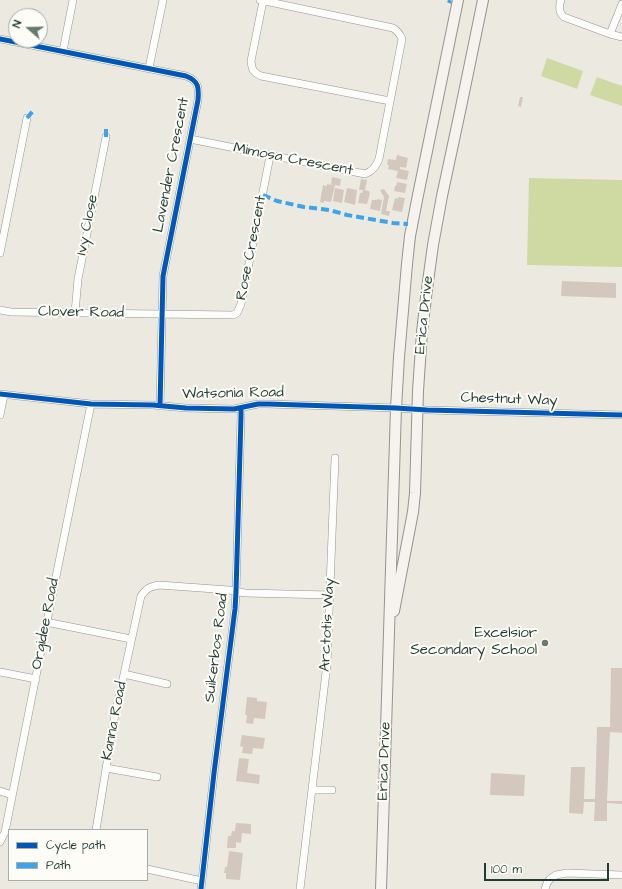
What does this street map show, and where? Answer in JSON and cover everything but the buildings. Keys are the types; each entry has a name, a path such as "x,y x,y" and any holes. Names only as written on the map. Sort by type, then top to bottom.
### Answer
{"main road":[{"name":"Erica Drive","path":"381,889 389,633 389,586 400,342 410,236 458,0"},
{"name":"Erica Drive","path":"389,633 413,512 422,332 433,245 483,0"}],"street":[{"path":"62,51 73,0"},
{"path":"149,68 163,0"},
{"path":"261,0 251,60 252,69 255,73 261,76 390,101"},
{"name":"Mimosa Crescent","path":"190,139 365,174 373,170 376,166 379,159 402,39 397,30 261,0"},
{"path":"561,0 559,6 561,15 564,17 622,37"},
{"path":"610,34 622,4"},
{"name":"Lavender Crescent","path":"0,39 149,68 191,78 198,85 198,100 163,276 160,406"},
{"path":"0,253 27,118"},
{"name":"Ivy Close","path":"75,313 78,279 106,137"},
{"name":"Rose Crescent","path":"162,314 233,315 237,312 241,304 270,156"},
{"name":"Clover Road","path":"0,310 11,312 162,314"},
{"path":"0,415 2,395"},
{"name":"Watsonia Road","path":"2,395 91,404 186,408 234,409 258,404 396,408"},
{"name":"Orgidee Road","path":"0,842 5,832 91,404"},
{"name":"Suikerbos Road","path":"201,889 235,609 240,408"},
{"name":"Chestnut Way","path":"396,408 622,415"},
{"name":"Arctotis Way","path":"300,889 327,664 335,458"},
{"name":"Kanna Road","path":"96,829 114,720 141,596 144,591 149,587 159,585 229,590 244,593 330,595"},
{"path":"46,622 131,639"},
{"path":"0,672 36,679"},
{"name":"Kanna Road","path":"124,674 168,684"},
{"name":"Kanna Road","path":"106,768 157,777"},
{"path":"312,790 332,790"},
{"path":"0,791 12,795"},
{"path":"148,869 202,881"},
{"path":"545,889 547,883 556,874 622,875"}],"green space":[{"path":"547,58 583,71 577,89 541,76"},
{"path":"597,77 622,86 622,106 590,95"},
{"path":"529,178 622,180 622,267 527,265"}],"marked path":[{"path":"27,118 33,111"},
{"path":"106,128 106,137"},
{"path":"263,195 277,201 304,207 329,210 347,215 393,223 408,224"}],"cycle path":[{"path":"0,39 186,76 194,80 197,85 198,100 163,276 160,406"},
{"path":"0,394 91,404 153,405 186,408 234,409 258,404 268,404 622,415"},
{"path":"201,889 235,609 241,408"}],"place":[{"name":"Excelsior Secondary School","path":"545,643"}]}
